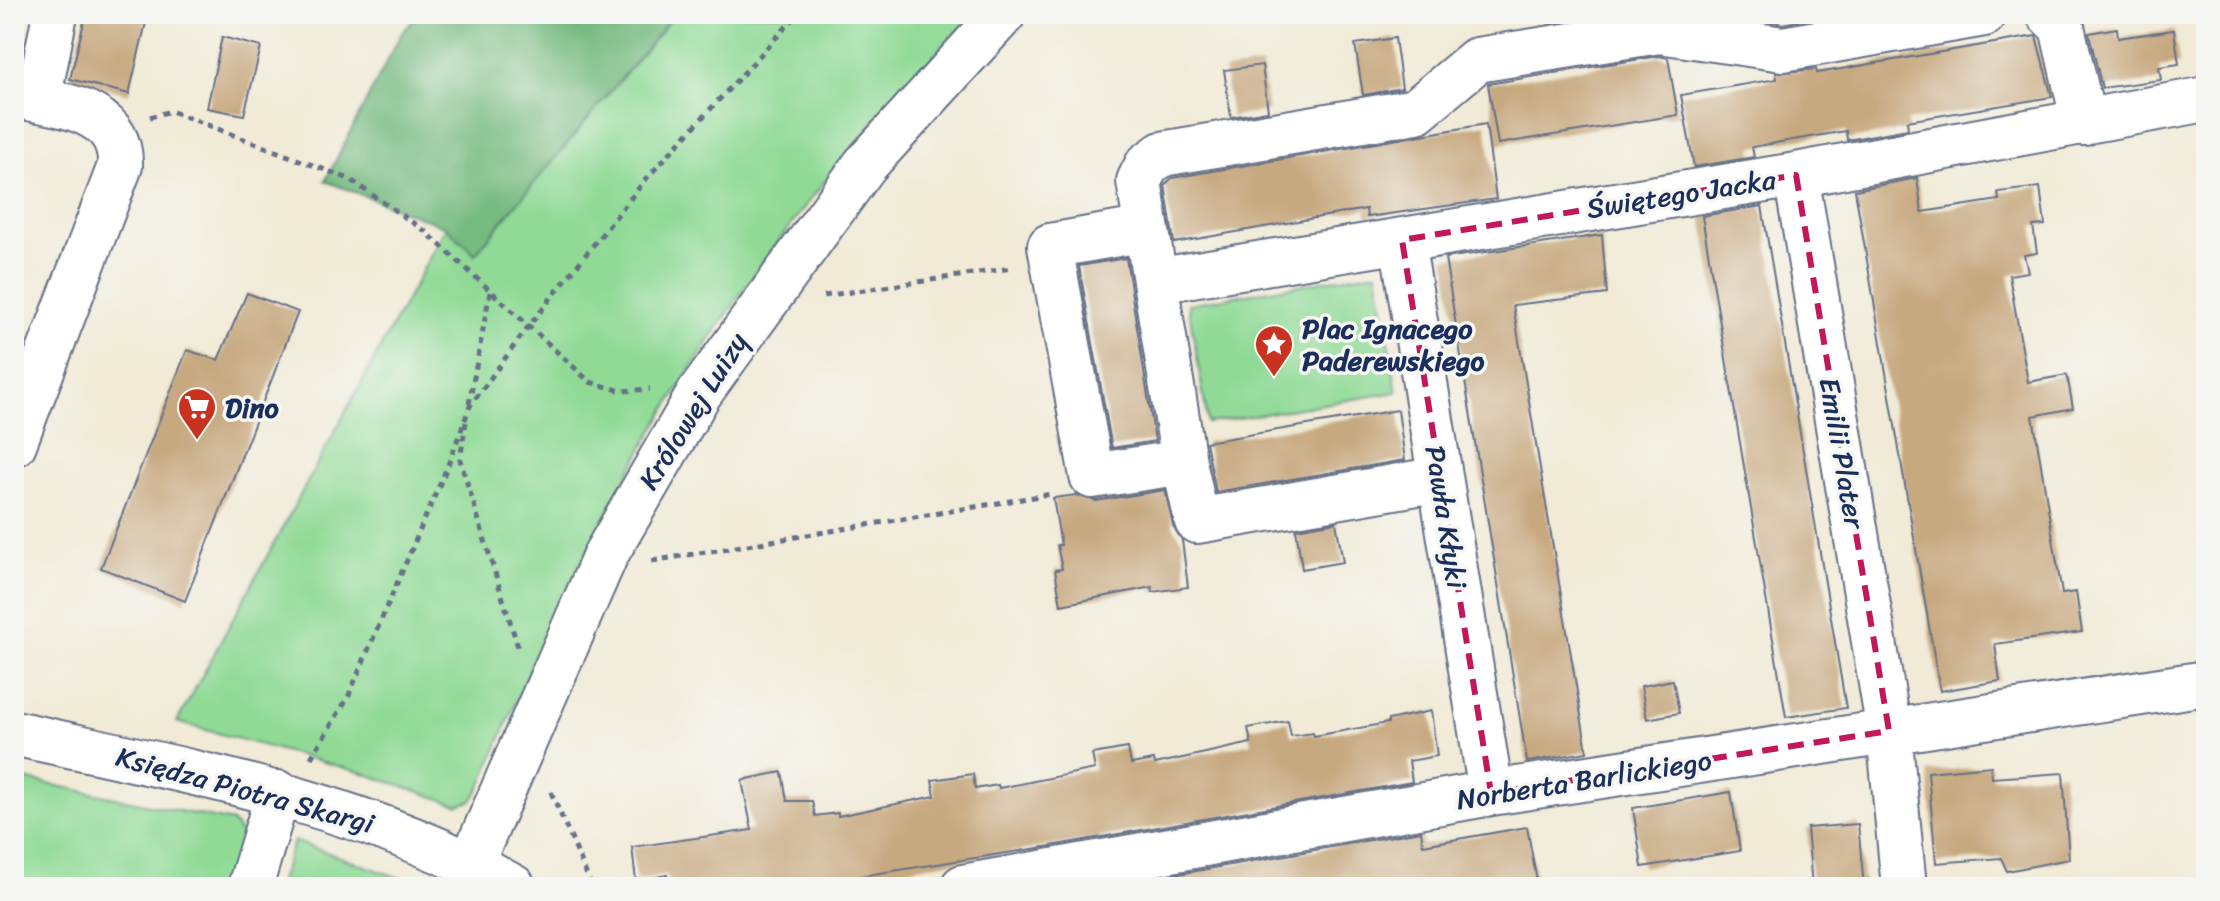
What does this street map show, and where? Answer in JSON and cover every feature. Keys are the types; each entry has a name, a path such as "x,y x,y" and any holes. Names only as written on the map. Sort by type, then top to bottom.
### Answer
{"street":[{"path":"14,444 120,166 121,147 111,129 94,116 26,98 55,14"},
{"name":"Królowej Luizy","path":"471,864 606,554 715,368 865,165 1003,14"},
{"path":"1440,479 1197,521 1184,462 1139,181 1147,165 1162,154 1416,111 1477,60 1659,31 1783,49 1984,14"},
{"path":"2049,14 2062,27 2084,123"},
{"name":"Świętego Jacka","path":"1155,281 1796,175 2206,99"},
{"name":"Emilii Plater","path":"1796,175 1889,731 1904,887"},
{"path":"1146,229 1050,246 1092,476 1184,462"},
{"name":"Pawła Kłyki","path":"1402,240 1491,793"},
{"name":"Norberta Barlickiego","path":"963,887 1491,793 2206,683"},
{"name":"Księdza Piotra Skargi","path":"14,733 292,779 513,887"},
{"path":"250,887 292,779"}],"path":[{"path":"292,779 348,697 468,410 528,327 646,179 798,14"},
{"path":"111,129 171,111 349,179 425,231 590,382 622,391 662,386"},
{"path":"814,298 1053,261"},
{"path":"490,291 460,460 522,662"},
{"path":"636,563 1077,490 1092,476"},
{"path":"531,727 542,773 592,887"}],"highlighted area":[{"path":"1796,175 1889,731 1491,793 1402,240"}],"green space":[{"path":"419,14 675,14 475,254 446,227 325,181 401,34"},
{"path":"675,14 975,14 896,98 821,185 753,277 689,372 630,471 576,572 472,801 458,805 363,773 177,722 446,227 476,253"},
{"name":"Plac Ignacego Paderewskiego","path":"1377,272 1397,392 1208,423 1188,304"},
{"path":"14,777 232,822 245,838 233,887 14,887"},
{"path":"294,841 417,884 422,887 278,887"}],"building":[{"path":"86,14 148,14 129,94 70,79"},
{"path":"1547,14 1588,14 1588,17 1548,23"},
{"path":"1766,14 1806,14 1807,19 1783,24 1767,21"},
{"path":"2117,28 2118,38 2174,30 2179,64 2159,67 2161,80 2102,88 2089,33"},
{"path":"2036,36 2052,97 1907,121 1908,129 1847,140 1846,131 1752,147 1754,157 1694,167 1681,95 1777,79 1776,73 1816,69 1817,73"},
{"path":"222,37 261,47 244,115 207,108"},
{"path":"1395,38 1402,88 1363,95 1355,44"},
{"path":"1659,56 1668,58 1678,115 1498,144 1488,84"},
{"path":"1262,65 1268,111 1231,117 1224,70"},
{"path":"1486,124 1496,199 1367,217 1366,209 1174,243 1165,185 1172,178"},
{"path":"1917,178 1922,212 1999,200 1998,192 2040,187 2045,225 2033,226 2037,253 2024,255 2028,272 2009,275 2028,382 2067,375 2073,408 2033,416 2062,594 2076,592 2082,632 1995,644 2000,681 1940,691 1855,190"},
{"path":"1762,206 1846,708 1786,717 1702,216"},
{"path":"1602,235 1607,294 1513,305 1587,752 1527,762 1445,258"},
{"path":"1126,258 1155,441 1112,448 1079,266"},
{"path":"247,293 298,312 185,601 101,568 187,350 218,360"},
{"path":"1398,410 1405,460 1216,492 1206,442"},
{"path":"1165,490 1173,526 1182,540 1188,587 1153,592 1152,587 1061,605 1055,570 1062,569 1057,545 1061,545 1053,498 1077,495 1096,501"},
{"path":"1336,522 1343,562 1302,569 1296,529"},
{"path":"1673,680 1679,713 1647,719 1641,686"},
{"path":"1431,711 1437,756 1409,761 1412,782 1045,847 792,887 669,887 667,875 636,881 632,847 752,830 742,781 747,779 782,772 787,801 812,801 815,816 838,813 838,816 935,796 932,780 973,774 975,789 998,785 999,788 1095,769 1092,754 1128,748 1131,764 1154,760 1155,764 1251,743 1248,728 1288,721 1291,736 1313,733 1314,736 1388,723 1388,720"},
{"path":"1991,766 1992,778 2063,773 2069,859 2007,871 2001,858 1936,863 1928,772"},
{"path":"1731,792 1740,851 1642,867 1633,808"},
{"path":"1858,824 1864,887 1812,887 1807,828"},
{"path":"1527,827 1538,887 1106,887 1421,831 1423,845"}],"place":[{"name":"Plac Ignacego Paderewskiego","path":"1274,378"},
{"name":"Dino","path":"197,441"}]}
